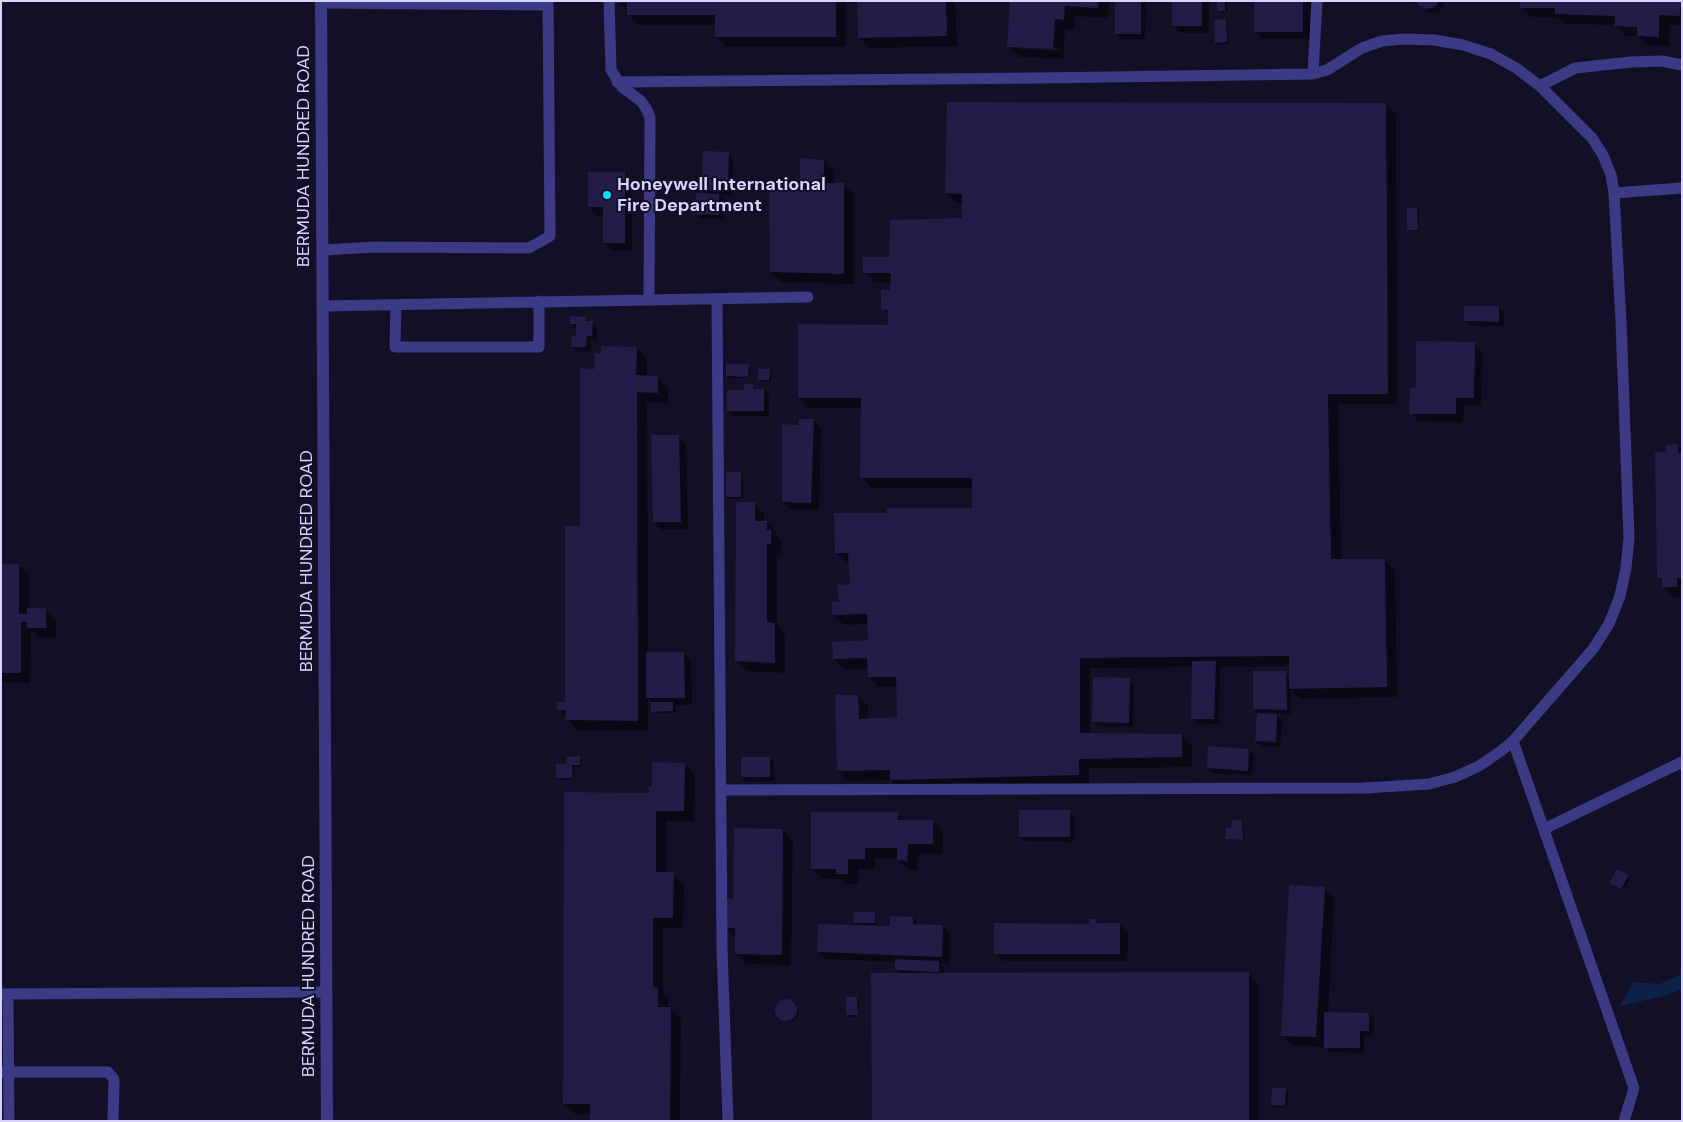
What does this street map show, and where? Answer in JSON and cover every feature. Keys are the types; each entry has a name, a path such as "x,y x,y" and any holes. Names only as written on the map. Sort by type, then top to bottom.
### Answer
{"street":[{"name":"BERMUDA HUNDRED ROAD","path":"321,2 327,1121"}],"lane":[{"path":"609,1 609,62 611,70 617,82 641,101 650,118 649,300"},
{"path":"1313,74 1317,1"},
{"path":"321,2 548,3 550,236 528,248 374,247 322,250"},
{"path":"617,82 1313,74 1328,70 1362,48 1382,41 1405,39 1434,40 1463,45 1491,54 1516,68 1540,86 1592,138 1603,155 1611,175 1614,193 1629,538 1626,568 1620,596 1593,649 1512,741 1480,766 1455,777 1429,784 1365,788 721,790"},
{"path":"1540,86 1575,68 1662,61 1682,65"},
{"path":"1614,193 1682,188"},
{"path":"323,306 808,297"},
{"path":"717,298 722,949 728,1121"},
{"path":"396,305 395,347 539,347 539,301"},
{"path":"1512,741 1634,1088 1624,1121"},
{"path":"1544,829 1682,762"},
{"path":"8,1121 5,1072 5,994 326,992"},
{"path":"5,1072 108,1072 114,1080 113,1121"}],"water":[{"path":"1682,974 1682,989 1664,996 1620,1006 1633,982 1660,984"}],"building":[{"path":"616,1 836,1 836,37 715,37 715,15 627,15 627,3 616,3"},
{"path":"857,1 946,1 947,36 858,38"},
{"path":"1010,1 1099,1 1098,8 1065,6 1064,20 1055,19 1053,49 1007,47"},
{"path":"1115,1 1141,1 1141,34 1115,34"},
{"path":"1172,1 1202,1 1202,26 1172,26"},
{"path":"1217,1 1225,1 1225,11 1217,11"},
{"path":"1254,1 1303,1 1303,32 1254,32"},
{"path":"1416,1 1439,1 1435,7 1427,9 1420,6"},
{"path":"1520,1 1682,1 1682,7 1680,7 1680,16 1659,15 1659,37 1637,36 1637,27 1614,26 1615,16 1555,14 1555,8 1520,8"},
{"path":"1226,19 1227,42 1215,43 1214,20"},
{"path":"947,102 1386,103 1388,394 1328,394 1331,559 1385,559 1387,687 1289,689 1289,656 1080,658 1080,733 1182,734 1182,757 1079,759 1079,775 890,780 890,770 837,771 835,695 858,695 859,719 897,717 896,677 868,677 867,658 833,659 832,642 868,640 867,614 832,615 832,602 839,602 837,584 850,585 848,553 835,553 834,513 887,513 887,508 972,508 972,478 860,478 861,398 798,398 798,324 888,325 888,310 881,309 881,290 890,290 891,273 863,273 863,257 889,257 890,220 962,218 962,194 945,193"},
{"path":"703,151 729,152 728,190 701,190"},
{"path":"800,158 824,160 824,183 844,183 844,274 770,272 769,189 800,188"},
{"path":"588,172 625,172 625,243 603,243 603,207 588,207"},
{"path":"696,193 719,194 719,215 695,214"},
{"path":"1407,208 1417,208 1418,230 1407,230"},
{"path":"1464,306 1499,306 1499,322 1464,321"},
{"path":"570,316 586,317 586,321 593,321 592,336 587,336 586,347 571,347 572,336 576,336 576,324 570,324"},
{"path":"1416,341 1475,342 1474,398 1456,398 1456,414 1409,414 1410,388 1416,388"},
{"path":"601,346 637,347 636,375 658,376 658,393 637,392 638,721 565,720 566,710 557,710 557,702 565,702 565,526 580,526 580,368 594,369 595,353 601,353"},
{"path":"726,364 749,364 748,377 726,376"},
{"path":"758,369 770,369 769,380 758,380"},
{"path":"744,384 753,384 753,389 764,389 764,411 727,411 727,390 744,390"},
{"path":"799,419 814,419 811,503 782,502 782,424 799,425"},
{"path":"651,435 679,435 681,522 653,522"},
{"path":"1678,444 1678,453 1682,453 1682,578 1677,578 1677,587 1662,587 1662,578 1657,578 1655,452 1666,452 1666,445"},
{"path":"726,472 741,472 741,497 726,497"},
{"path":"736,502 755,502 755,521 767,521 767,530 771,530 771,544 767,544 767,622 775,623 775,663 735,661"},
{"path":"1,564 19,564 19,614 27,614 27,608 46,608 46,628 27,628 27,622 21,622 21,673 1,673"},
{"path":"646,652 684,652 685,698 646,698"},
{"path":"1192,661 1216,661 1214,719 1191,719"},
{"path":"1253,671 1286,671 1287,710 1253,709"},
{"path":"1093,677 1130,678 1129,723 1092,722"},
{"path":"651,702 673,702 673,711 651,712"},
{"path":"1257,713 1277,714 1276,742 1255,741"},
{"path":"1208,746 1249,749 1248,771 1207,768"},
{"path":"580,756 580,765 572,765 573,778 556,778 556,764 567,764 567,757"},
{"path":"741,757 770,757 770,777 741,777"},
{"path":"652,762 685,763 684,811 656,811 656,872 674,872 673,918 653,918 653,987 658,988 658,1007 671,1007 670,1121 590,1121 590,1104 563,1104 564,792 649,793 649,786 652,786"},
{"path":"1019,810 1070,810 1070,837 1019,837"},
{"path":"811,812 898,812 898,820 933,820 933,844 908,844 907,861 897,860 897,848 865,848 865,859 848,859 848,874 836,874 836,869 811,869"},
{"path":"1232,820 1242,820 1243,840 1225,839 1226,828 1231,828"},
{"path":"734,828 783,829 782,955 735,954 735,928 726,928 726,899 733,899"},
{"path":"1617,869 1629,875 1621,889 1609,883"},
{"path":"1289,885 1325,887 1316,1037 1281,1036"},
{"path":"854,912 875,912 875,923 853,923"},
{"path":"890,916 913,917 913,924 943,925 942,957 817,952 818,924 890,926"},
{"path":"1089,919 1096,919 1096,923 1120,923 1120,954 994,954 994,923 1089,924"},
{"path":"895,959 939,961 939,972 895,970"},
{"path":"1249,972 1249,1121 872,1121 871,973"},
{"path":"846,997 857,997 858,1015 846,1015"},
{"path":"786,999 794,1002 797,1010 794,1018 786,1021 778,1018 775,1010 778,1002"},
{"path":"1324,1012 1369,1013 1369,1031 1360,1031 1360,1048 1324,1048"},
{"path":"1272,1088 1286,1088 1285,1106 1271,1105"}],"place":[{"name":"Honeywell International Fire Department","path":"607,195"}]}
